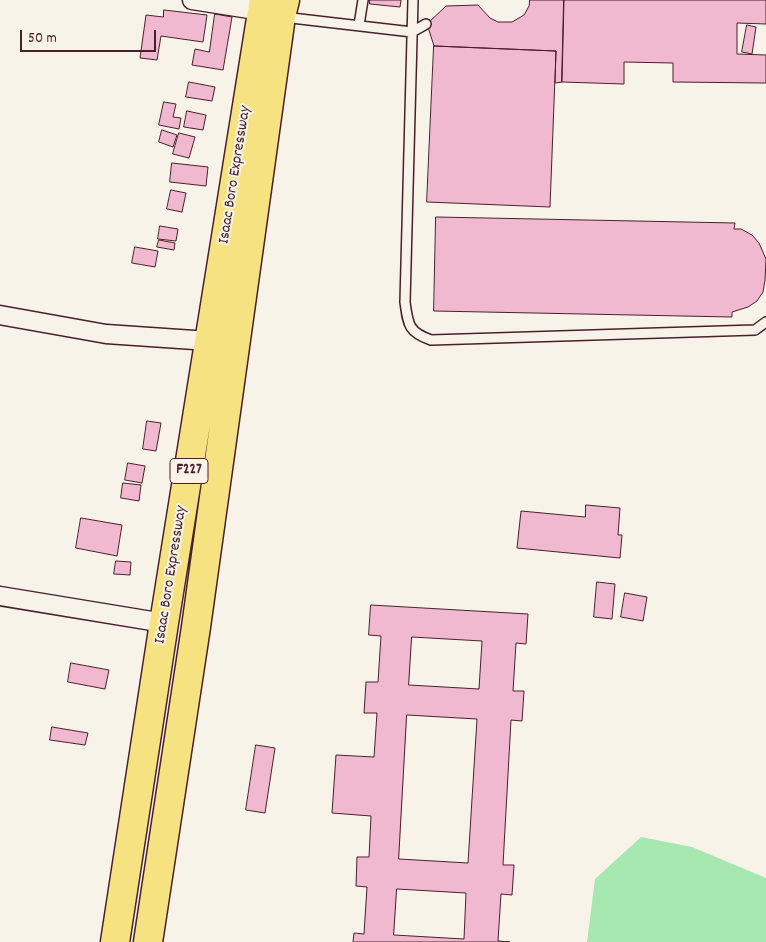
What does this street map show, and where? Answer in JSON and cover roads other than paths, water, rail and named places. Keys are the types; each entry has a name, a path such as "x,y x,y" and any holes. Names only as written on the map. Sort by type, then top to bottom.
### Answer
{"main road":[{"name":"Isaac Boro Expressway","path":"115,942 209,341 273,7"},
{"name":"Isaac Boro Expressway","path":"148,942 196,627 273,7"}],"street":[{"path":"192,0 273,7"},
{"path":"0,315 106,334 209,341"},
{"path":"0,596 164,623"}],"lane":[{"path":"359,25 363,0"},
{"path":"413,0 405,302 408,324 420,336 431,340 756,330 766,322"},
{"path":"273,7 359,25 412,32 426,24"}]}
